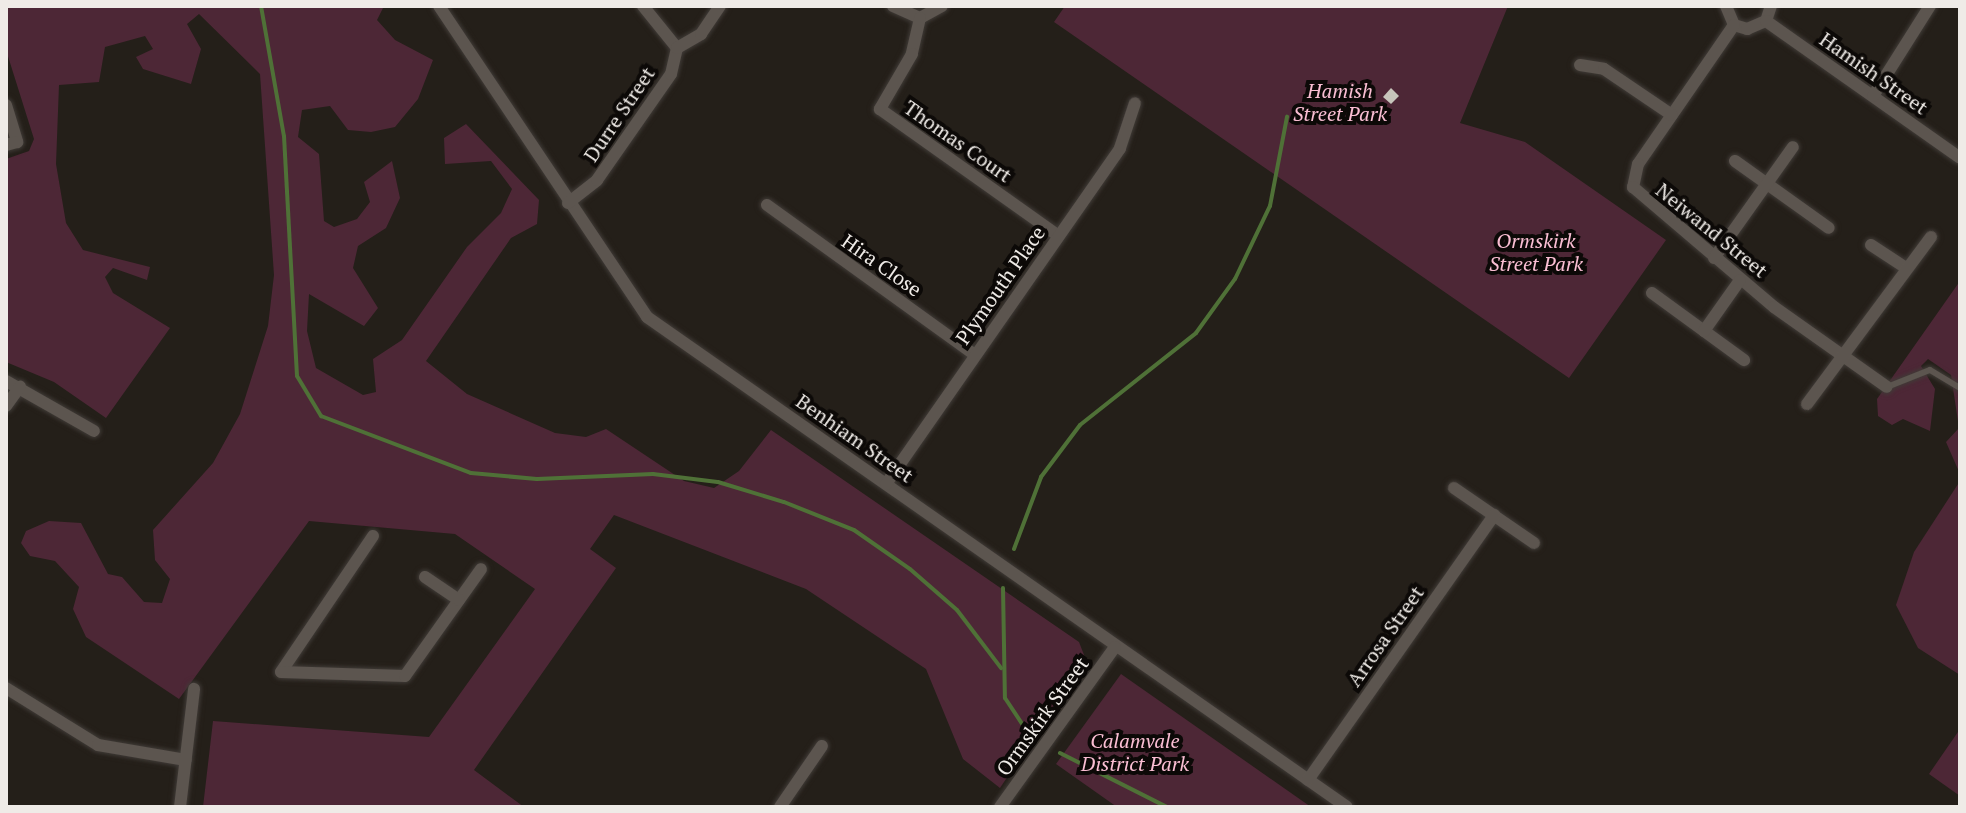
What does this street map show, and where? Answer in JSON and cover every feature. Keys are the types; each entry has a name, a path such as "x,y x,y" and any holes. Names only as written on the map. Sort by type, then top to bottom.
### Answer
{"street":[{"name":"Benhiam Street","path":"439,6 647,317 1347,807"},
{"path":"643,6 677,48 701,34 720,6"},
{"path":"893,6 920,18 942,6"},
{"path":"1726,6 1734,25 1755,29 1766,21 1771,6"},
{"path":"1873,96 1930,6"},
{"name":"Thomas Court","path":"920,18 912,54 880,109 1059,236"},
{"name":"Hamish Street","path":"1766,21 1960,158"},
{"name":"Neiwand Street","path":"1734,25 1638,164 1633,187 1740,280 1887,387"},
{"name":"Durre Street","path":"568,203 597,180 671,74 677,48"},
{"path":"1580,65 1604,69 1672,115"},
{"name":"Plymouth Place","path":"886,484 1120,148 1135,103"},
{"path":"6,105 17,142 6,145"},
{"path":"1714,258 1793,147"},
{"path":"1735,161 1829,228"},
{"name":"Hira Close","path":"767,205 975,355"},
{"path":"1807,404 1931,237"},
{"path":"1871,245 1906,268"},
{"path":"1704,331 1740,280"},
{"path":"1652,293 1744,360"},
{"path":"6,381 94,431"},
{"path":"6,406 20,387"},
{"path":"1454,488 1534,543"},
{"name":"Arrosa Street","path":"1308,780 1494,515"},
{"path":"373,536 281,672 393,681 405,676 481,569"},
{"path":"425,577 459,600"},
{"name":"Ormskirk Street","path":"1000,807 1115,647"},
{"path":"6,688 98,745 186,760"},
{"path":"180,807 194,689"},
{"path":"780,807 822,746"}],"lane":[{"path":"1887,387 1930,370 1960,388"}],"green space":[{"path":"6,6 384,6 377,20 395,40 433,60 418,99 395,127 371,132 348,130 330,106 302,110 298,137 319,154 324,221 334,227 357,219 370,202 364,182 392,161 400,198 386,228 358,246 353,268 378,308 364,326 309,294 307,331 316,368 363,395 376,392 373,359 402,340 467,247 501,213 512,189 491,161 445,164 444,138 466,124 539,200 537,224 511,238 426,361 467,394 555,433 586,437 606,429 684,481 714,488 739,471 771,430 1079,642 1086,660 1000,788 963,759 926,669 806,589 614,515 590,549 616,568 474,770 524,807 203,807 213,721 429,737 535,589 455,534 309,521 179,699 86,637 73,609 79,587 55,561 30,556 21,543 26,531 49,521 81,523 108,574 122,577 144,602 162,603 170,579 155,560 153,530 213,463 240,414 268,326 274,275 260,74 199,14 187,24 201,49 191,84 143,69 136,57 153,49 145,36 105,47 99,82 59,85 56,164 66,223 83,250 150,267 147,280 113,268 105,277 113,293 170,328 106,418 54,382 6,362 6,159 29,151 34,139 6,50"},
{"path":"1065,6 1508,6 1460,123 1525,142 1666,240 1569,378 1054,22"},
{"path":"1960,281 1960,474 1946,442 1959,428 1951,375 1928,359 1921,366 1935,389 1930,431 1903,419 1892,425 1878,416 1877,399"},
{"path":"1960,481 1960,675 1918,648 1896,605 1914,552"},
{"name":"Calamvale District Park","path":"1121,674 1311,807 1117,807 1056,764"},
{"path":"1960,729 1960,796 1929,774"}],"building":[{"path":"1391,88 1399,96 1391,104 1383,97"}],"waterway":[{"path":"261,6 284,136 297,376 321,416 471,473 537,479 653,474 718,482 784,502 854,530 910,569 957,610 1001,668"},
{"path":"1014,549 1041,477 1080,425 1196,333 1235,279 1270,206 1287,117"},
{"path":"1003,588 1005,698 1032,739"},
{"path":"1060,753 1167,807"}],"park label":[{"name":"Hamish Street Park","path":"1340,102"},
{"name":"Ormskirk Street Park","path":"1536,252"}]}
